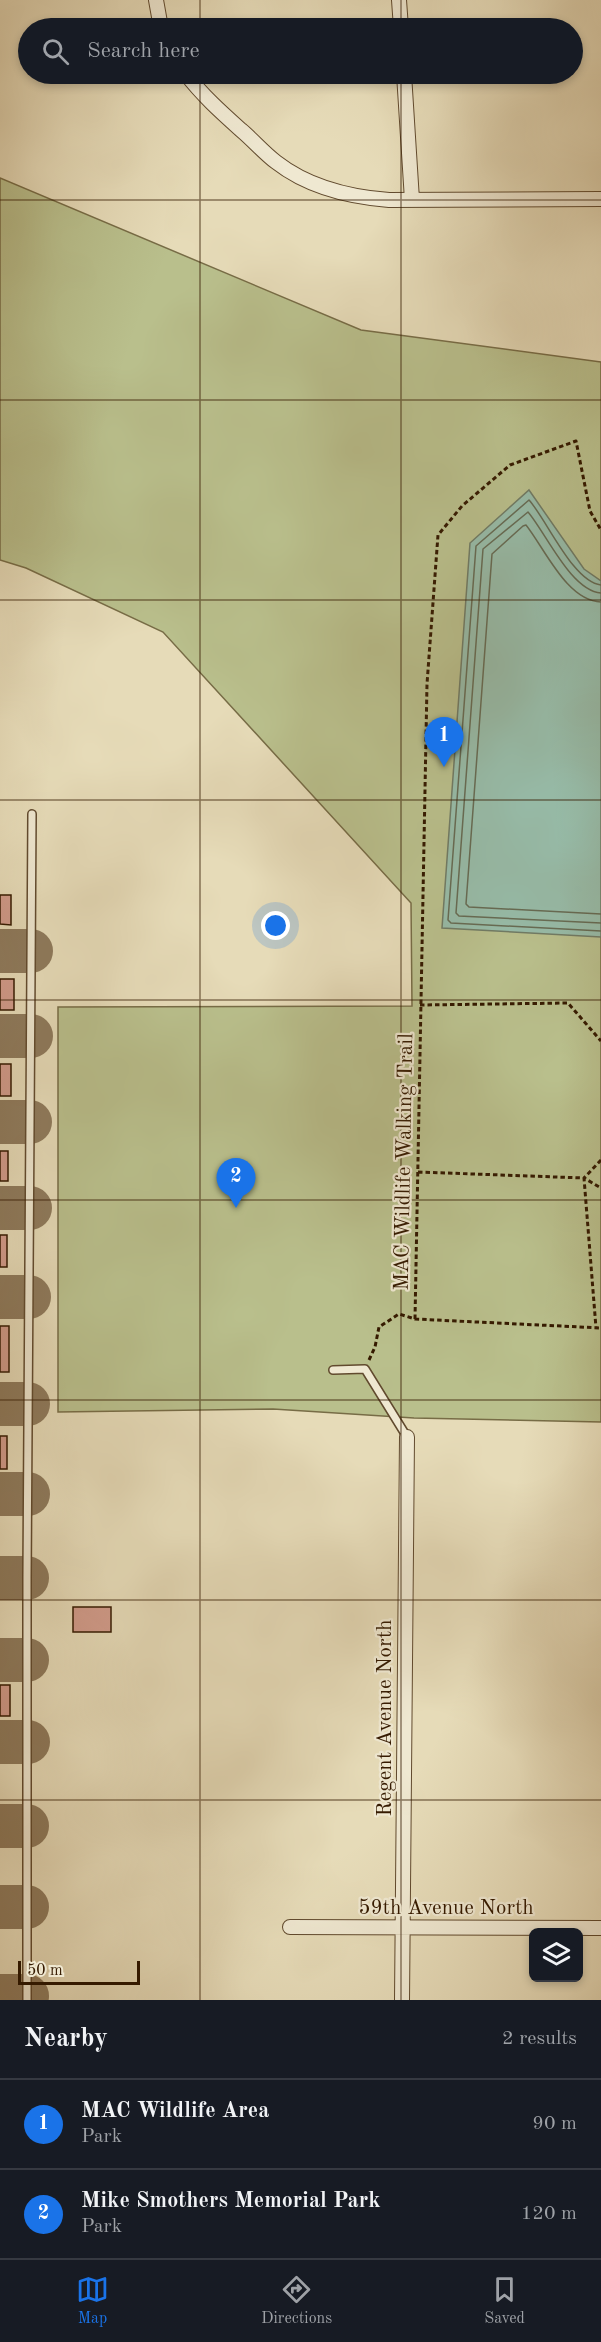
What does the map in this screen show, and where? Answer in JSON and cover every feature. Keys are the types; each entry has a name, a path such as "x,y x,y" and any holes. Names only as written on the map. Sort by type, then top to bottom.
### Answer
{"street":[{"path":"156,0 159,18"},
{"path":"399,0 400,18"},
{"path":"195,84 268,155 302,178 359,198 601,199"},
{"path":"405,84 412,200"},
{"name":"Regent Avenue North","path":"402,2000 407,1437"},
{"name":"59th Avenue North","path":"290,1927 601,1928"}],"lane":[{"path":"27,2000 27,1568 32,814"},
{"path":"333,1370 365,1370 407,1437"}],"path":[{"name":"MAC Wildlife Walking Trail","path":"415,1319 427,684 438,535 462,506 510,465 576,441 590,511 601,530"},
{"name":"MAC Wildlife Walking Trail","path":"420,1005 568,1003 601,1041"},
{"path":"596,1328 584,1178 601,1160"},
{"path":"418,1172 584,1178 601,1188"},
{"name":"MAC Wildlife Walking Trail","path":"365,1370 375,1347 379,1327 399,1314 415,1319 601,1328"}],"shaded area":[{"path":"0,178 361,330 601,362 601,1422 414,1418 273,1409 58,1412 58,1007 412,1006 411,903 163,632 26,568 0,560"}],"water":[{"path":"529,490 584,569 601,581 601,937 442,928 470,543"}],"building":[{"path":"0,895 11,895 11,925 0,924"},
{"path":"0,979 14,979 14,1010 0,1010"},
{"path":"0,1064 11,1064 11,1096 0,1096"},
{"path":"0,1151 8,1151 8,1181 0,1181"},
{"path":"0,1235 7,1235 7,1267 0,1267"},
{"path":"0,1326 9,1326 9,1372 0,1372"},
{"path":"0,1436 7,1436 7,1469 0,1469"},
{"path":"73,1607 111,1607 111,1632 73,1632"},
{"path":"0,1685 10,1685 10,1716 0,1716"}],"taxiway":[{"path":"0,951 31,951"},
{"path":"0,1036 31,1036"},
{"path":"0,1122 30,1122"},
{"path":"0,1208 30,1208"},
{"path":"0,1297 29,1297"},
{"path":"0,1404 28,1404"},
{"path":"0,1494 28,1494"},
{"path":"0,1578 27,1578"},
{"path":"0,1660 27,1660"},
{"path":"0,1742 28,1742"},
{"path":"0,1826 27,1826"},
{"path":"0,1907 27,1907"},
{"path":"0,1996 27,1996"}],"place":[{"name":"MAC Wildlife Area","path":"444,767"},
{"name":"Mike Smothers Memorial Park","path":"236,1208"}]}
